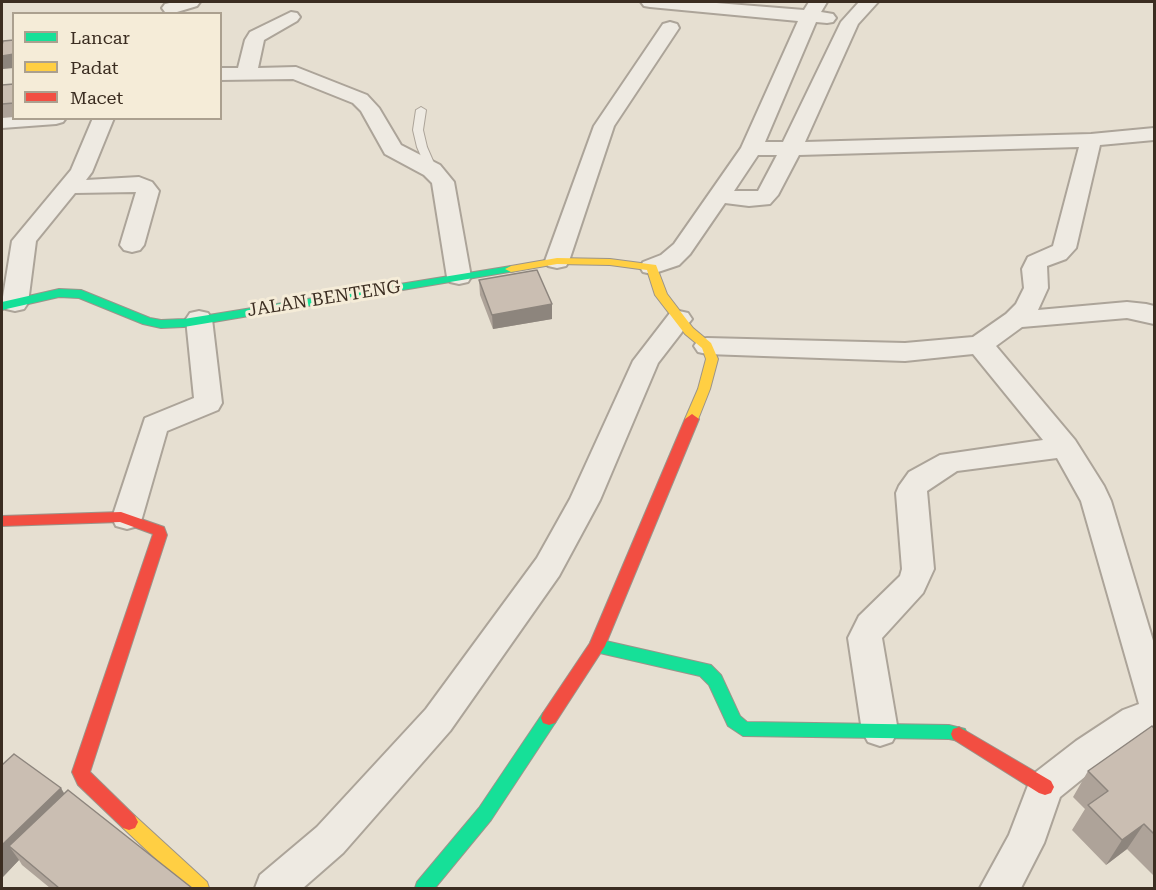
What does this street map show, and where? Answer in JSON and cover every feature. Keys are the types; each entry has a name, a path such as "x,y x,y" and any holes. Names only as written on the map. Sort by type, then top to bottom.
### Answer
{"street":[{"path":"170,8 191,2"},
{"path":"650,2 726,10 814,8 850,22"},
{"path":"719,196 762,199 767,195 850,22 869,2"},
{"path":"424,888 485,814 597,646 704,390 712,359 707,346 679,319 661,295 652,267 670,260 682,249 752,148 814,8"},
{"path":"248,73 257,36 291,17"},
{"path":"557,261 604,126 670,28"},
{"path":"222,74 296,73 351,93 369,108 393,149 432,170 443,182 459,277"},
{"path":"2,122 29,120"},
{"path":"8,305 24,241 81,172 103,120"},
{"path":"752,148 791,149 1090,140 1155,134"},
{"path":"707,346 905,352 980,345 1015,320 1027,307 1036,288 1034,269 1037,262 1058,254 1064,248 1090,140"},
{"path":"70,187 140,184 144,187 148,191 132,245"},
{"name":"JALAN BENTENG","path":"8,305 59,293 81,294 147,321 161,324 557,261 610,262 652,267"},
{"path":"1015,320 1126,310 1146,312 1155,316"},
{"path":"127,518 155,425 208,403 199,319"},
{"path":"274,888 330,840 438,720 548,567 585,500 646,361 679,319"},
{"path":"980,345 1065,447 1096,501 1155,699"},
{"path":"880,731 865,638 871,625 912,584 916,576 918,569 911,493 914,486 918,480 950,462 1065,447"},
{"path":"2,521 127,518 159,531 81,772 84,779 200,888"},
{"path":"597,646 705,670 715,680 734,721 743,729 933,732 962,735 1045,787"},
{"path":"1000,888 1025,843 1045,787 1089,752 1135,721 1155,715"}],"lane":[{"path":"421,110 418,130 422,147 432,170"}],"building":[{"path":"12,40 12,54 2,56 3,41"},
{"path":"12,84 12,103 2,104 2,85"},
{"path":"537,270 552,304 492,315 479,280"},
{"path":"1152,726 1155,729 1155,835 1144,824 1122,840 1088,805 1108,791 1088,771"},
{"path":"14,754 61,788 2,845 2,765"},
{"path":"68,790 192,888 59,888 9,846"}],"traffic: fast":[{"path":"2,306 59,293 81,294 147,321 161,324 184,323 511,269"},
{"path":"597,646 705,670 715,680 734,721 743,729 959,734"},
{"path":"424,888 485,814 549,718"}],"traffic: slow":[{"path":"511,269 557,261 610,262 652,267 661,295 689,331 707,346 712,359 704,389 692,419"},
{"path":"129,822 200,888"}],"traffic: jam":[{"path":"549,718 597,646 692,419"},
{"path":"2,521 121,517 159,531 160,535 81,772 84,779 129,822"},
{"path":"959,734 1045,787"}]}
